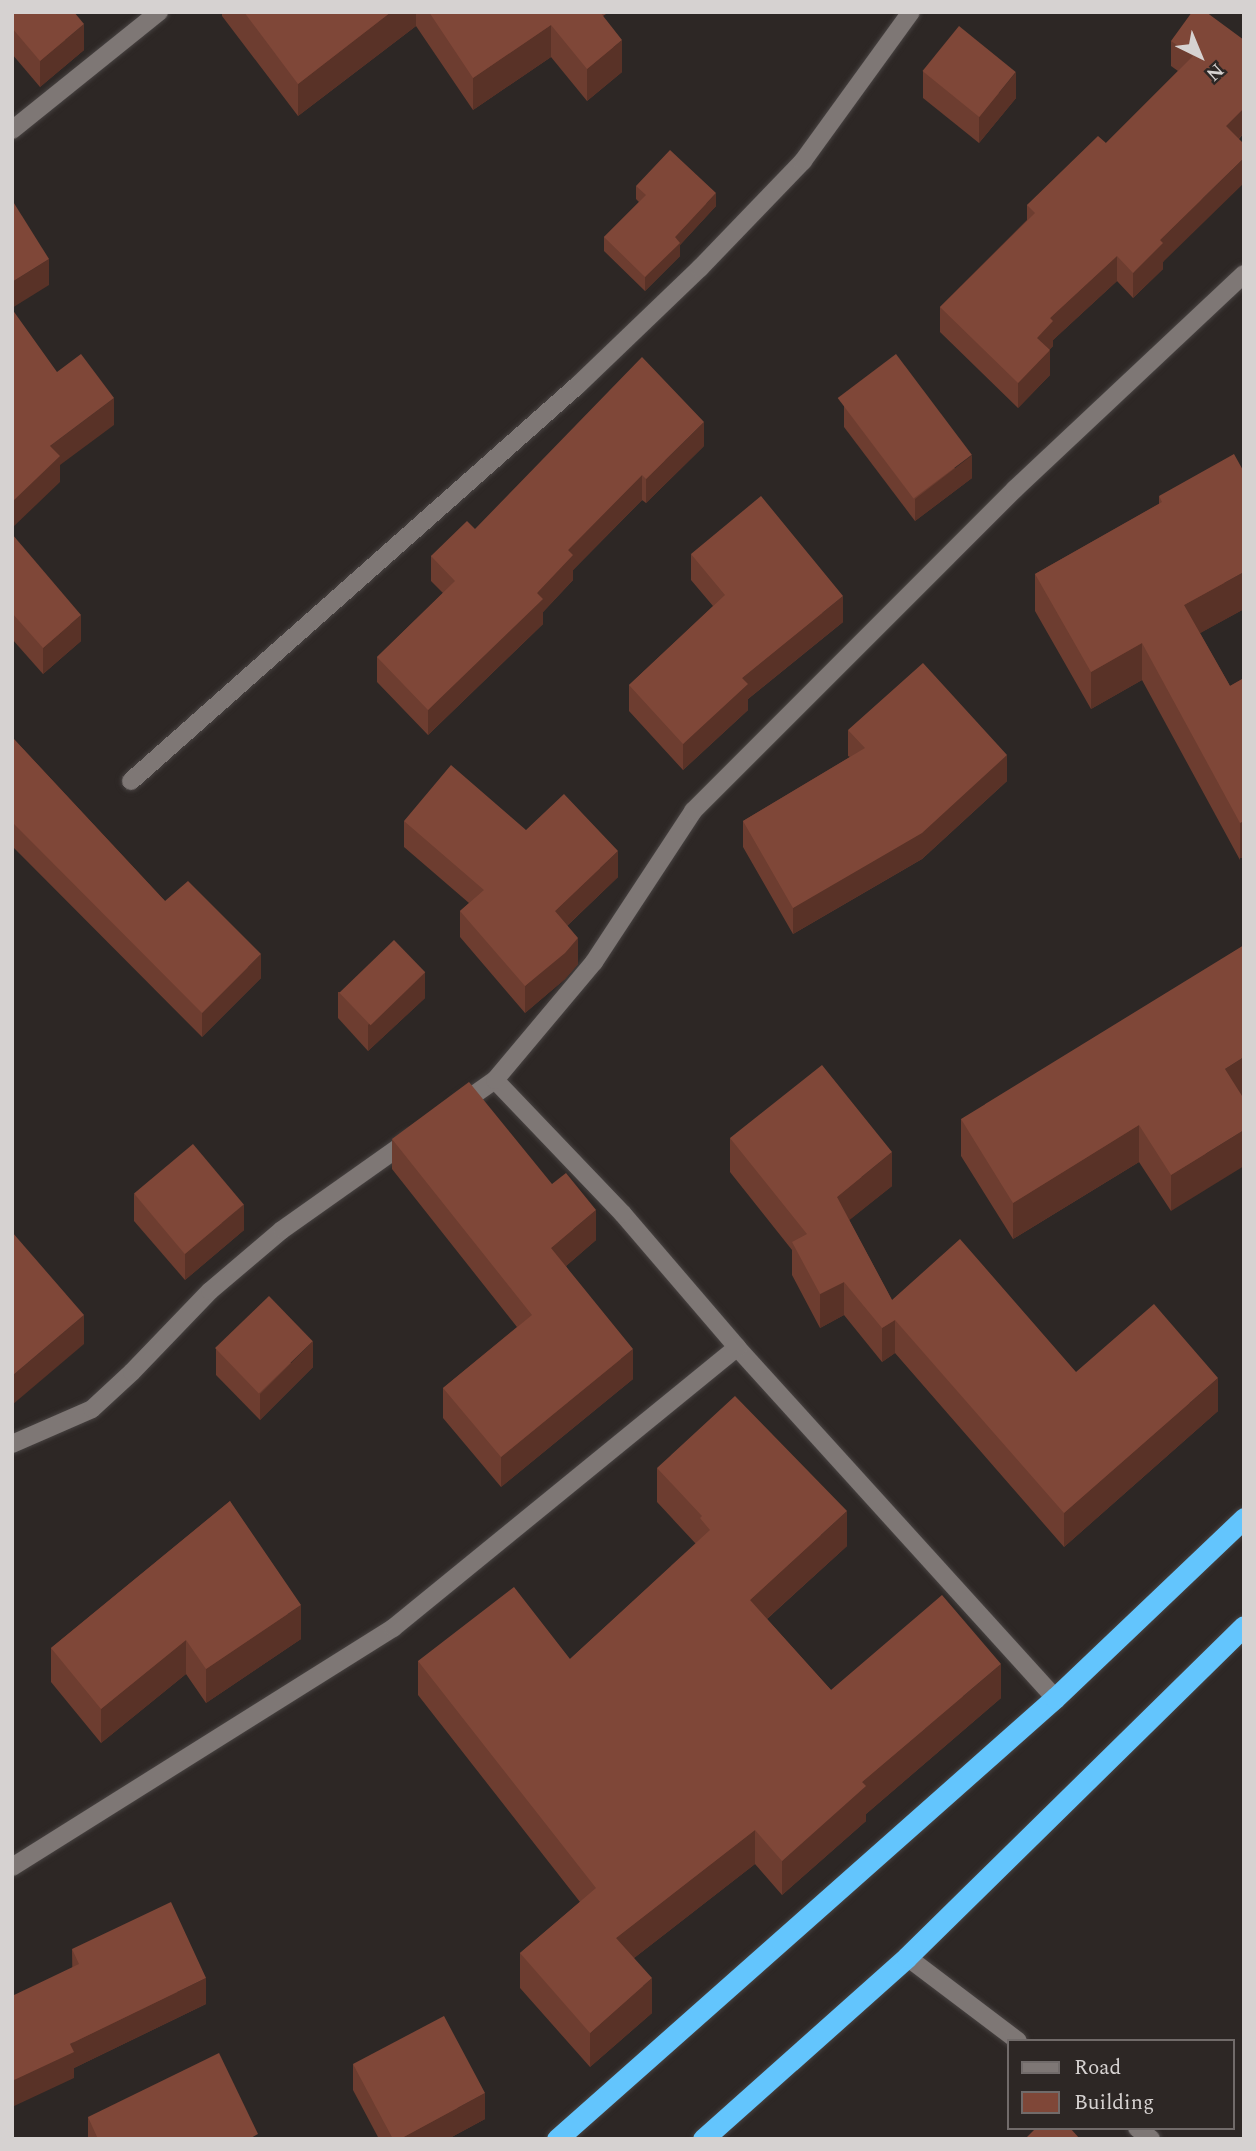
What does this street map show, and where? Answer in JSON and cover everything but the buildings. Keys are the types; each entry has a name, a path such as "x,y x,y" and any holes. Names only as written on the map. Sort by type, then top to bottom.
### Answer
{"highway":[{"path":"557,2139 705,2011 1055,1698 1244,1518"},
{"path":"704,2139 907,1957 1244,1626"}],"street":[{"path":"12,130 159,12"},
{"path":"131,780 579,385 700,268 803,161 911,12"},
{"path":"12,1444 92,1409 132,1373 211,1291 282,1230 495,1080 594,962 693,811 1015,489 1244,274"},
{"path":"495,1080 623,1214 737,1347 1055,1698"},
{"path":"12,1867 393,1628 737,1347"},
{"path":"907,1957 1015,2039"}]}
